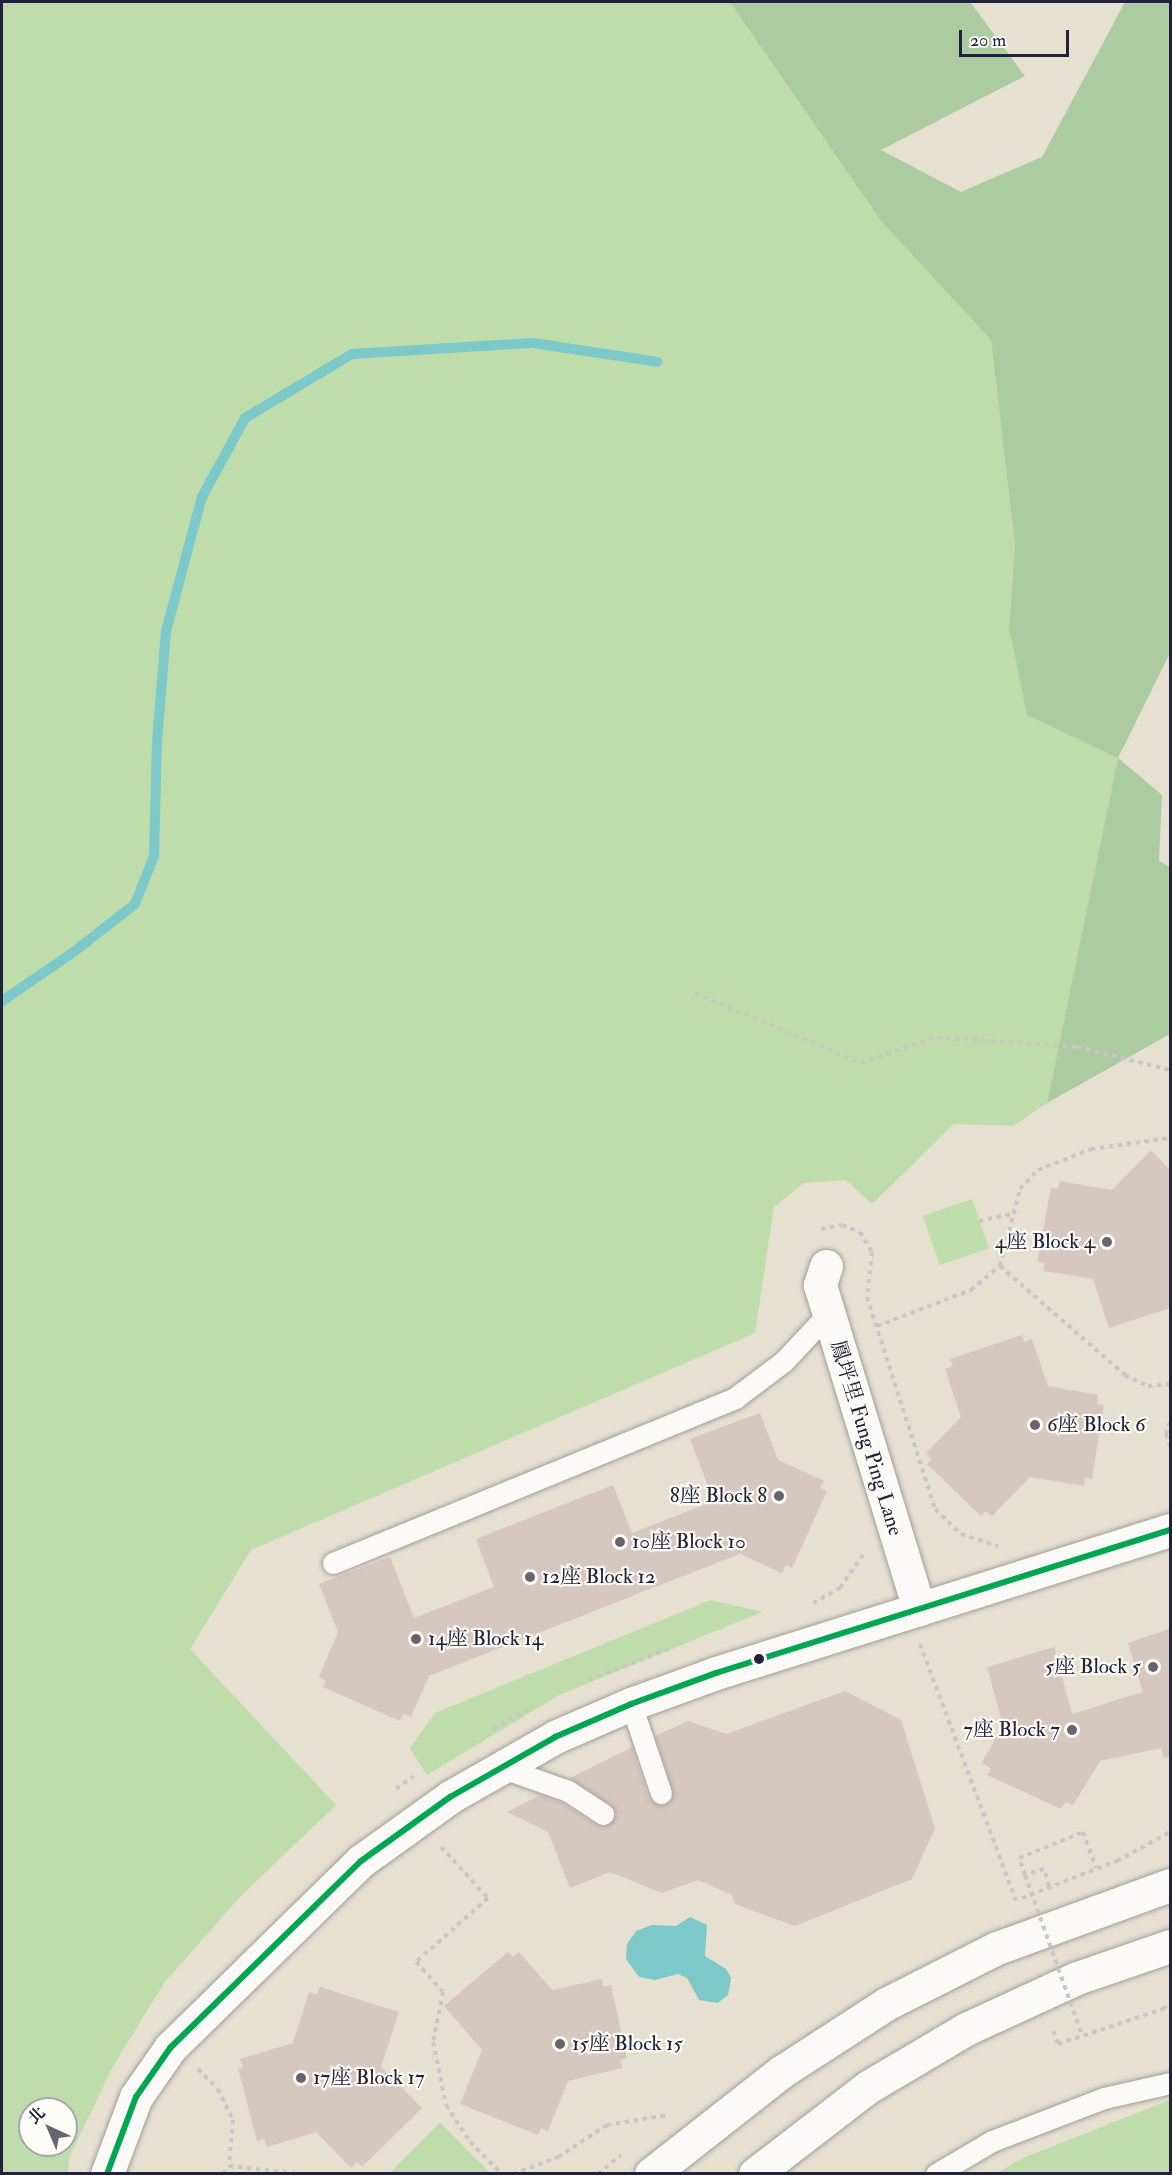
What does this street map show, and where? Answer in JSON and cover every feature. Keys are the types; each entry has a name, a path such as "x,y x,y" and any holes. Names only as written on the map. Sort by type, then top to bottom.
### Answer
{"main road":[{"name":"鳳坪里 Fung Ping Lane","path":"826,1266 820,1285 919,1623"},
{"path":"107,2174 135,2097 170,2048 361,1861 450,1797 555,1737 631,1704 919,1623 1170,1530"},
{"path":"651,2174 781,2072 886,2004 997,1948 1170,1885"},
{"path":"755,2174 868,2087 966,2029 1077,1978 1170,1946"}],"lane":[{"path":"333,1563 735,1398 783,1362 828,1314"},
{"path":"631,1704 661,1793"},
{"path":"500,1767 568,1791 603,1814"},
{"path":"936,2174 992,2141 1104,2098 1170,2082"}],"path":[{"path":"695,993 861,1063 937,1037 1077,1047 1170,1070"},
{"path":"877,1326 971,1290 1000,1266 1020,1189 1038,1170 1091,1149 1170,1138"},
{"path":"980,1221 1013,1214"},
{"path":"817,1230 842,1225 861,1232 872,1252 867,1297 935,1509 961,1534 1006,1547"},
{"path":"1000,1266 1125,1375 1148,1386 1170,1385"},
{"path":"1170,1422 1166,1434 1170,1447"},
{"path":"804,1606 840,1588 867,1547"},
{"path":"919,1623 1016,1901"},
{"path":"579,1685 630,1662 686,1644"},
{"path":"489,1731 538,1704"},
{"path":"387,1798 422,1771"},
{"path":"1082,2035 1019,1858 1083,1832 1096,1868"},
{"path":"437,1842 488,1898 416,1962 443,1992 433,2042 446,2105 470,2142 502,2174"},
{"path":"1024,1875 1044,1869 1048,1886"},
{"path":"1053,2031 1058,2044 1163,2009 1170,2003"},
{"path":"196,2067 218,2090 233,2120 229,2166 223,2174"},
{"path":"513,2174 558,2157 607,2125 671,2115"},
{"path":"229,2166 299,2174"}],"green space":[{"path":"2,2 730,2 881,221 991,340 1015,546 1009,627 1118,758 1047,1103 1013,1126 954,1124 872,1204 846,1180 804,1183 774,1207 755,1333 251,1550 190,1649 336,1805 239,1898 164,1983 112,2068 78,2139 78,2097 18,2097 18,2157 69,2157 68,2173 2,2174"},
{"path":"730,2 970,2 1025,76 881,150 961,192 1042,157 1125,2 1170,2 1170,653 1118,758 1027,715 1009,627 1015,546 991,340 881,221"},
{"path":"1118,758 1162,795 1159,861 1170,867 1170,1034 1047,1103"},
{"path":"972,1199 989,1248 940,1265 923,1216"},
{"path":"711,1600 762,1612 559,1695 427,1775 410,1748 435,1713"},
{"path":"1170,2100 1170,2173 997,2173 1023,2158"},
{"path":"440,2123 490,2173 390,2173"}],"water":[{"path":"690,1917 707,1925 705,1956 726,1969 731,1978 728,1995 718,2003 699,2000 687,1978 678,1974 655,1980 639,1977 626,1959 627,1944 636,1931 652,1925 676,1926"}],"building":[{"name":"4座 Block 4","path":"1151,1150 1170,1170 1170,1308 1109,1328 1093,1279 1043,1271 1045,1263 1037,1262 1051,1188 1058,1189 1060,1181 1112,1190"},
{"name":"6座 Block 6","path":"1022,1335 1024,1342 1032,1339 1048,1386 1098,1395 1097,1404 1104,1405 1092,1479 1085,1478 1084,1486 1030,1477 992,1516 986,1511 981,1516 927,1464 932,1459 926,1453 961,1417 945,1369 953,1366 950,1359"},
{"path":"760,1413 778,1460 824,1481 820,1488 827,1491 792,1568 786,1565 782,1573 740,1554 655,1587 429,1676 411,1717 403,1714 400,1721 323,1687 326,1681 319,1677 338,1632 319,1584 390,1557 414,1618 494,1587 476,1539 613,1485 632,1533 714,1501 690,1439"},
{"name":"7座 Block 7","path":"1170,1629 1170,1757 1164,1758 1161,1748 1100,1761 1073,1805 1066,1802 1061,1809 987,1775 991,1768 982,1763 1003,1725 987,1667 1054,1647 1072,1714 1143,1692 1128,1643"},
{"path":"845,1691 901,1720 935,1828 912,1879 795,1926 735,1904 732,1895 698,1880 662,1893 610,1872 570,1888 548,1832 507,1812 540,1795 562,1803 597,1825 608,1826 616,1815 614,1808 570,1778 632,1747 649,1798 658,1805 664,1805 671,1801 673,1790 655,1736 688,1721 726,1734"},
{"name":"15座 Block 15","path":"508,1952 513,1957 519,1952 552,1990 602,1979 603,1987 611,1985 627,2058 620,2060 622,2068 568,2081 548,2131 541,2128 538,2135 460,2104 482,2050 444,2006"},
{"name":"17座 Block 17","path":"320,1987 399,2012 381,2067 422,2108 362,2167 357,2162 351,2168 316,2132 267,2147 264,2139 257,2141 238,2068 243,2067 240,2059 293,2043 309,1992 317,1994"}],"waterway":[{"path":"2,1001 71,954 135,904 154,856 157,742 166,631 202,497 245,418 352,354 533,343 658,362"}],"transit line":[{"path":"107,2174 136,2097 170,2048 361,1861 450,1797 555,1737 631,1704 716,1673 1170,1530"}],"place":[{"name":"4座 Block 4","path":"1107,1242"},
{"name":"6座 Block 6","path":"1035,1425"},
{"name":"8座 Block 8","path":"779,1496"},
{"name":"10座 Block 10","path":"620,1542"},
{"name":"12座 Block 12","path":"530,1577"},
{"name":"14座 Block 14","path":"416,1639"},
{"name":"5座 Block 5","path":"1153,1667"},
{"name":"7座 Block 7","path":"1072,1730"},
{"name":"15座 Block 15","path":"560,2044"},
{"name":"17座 Block 17","path":"301,2078"}]}
